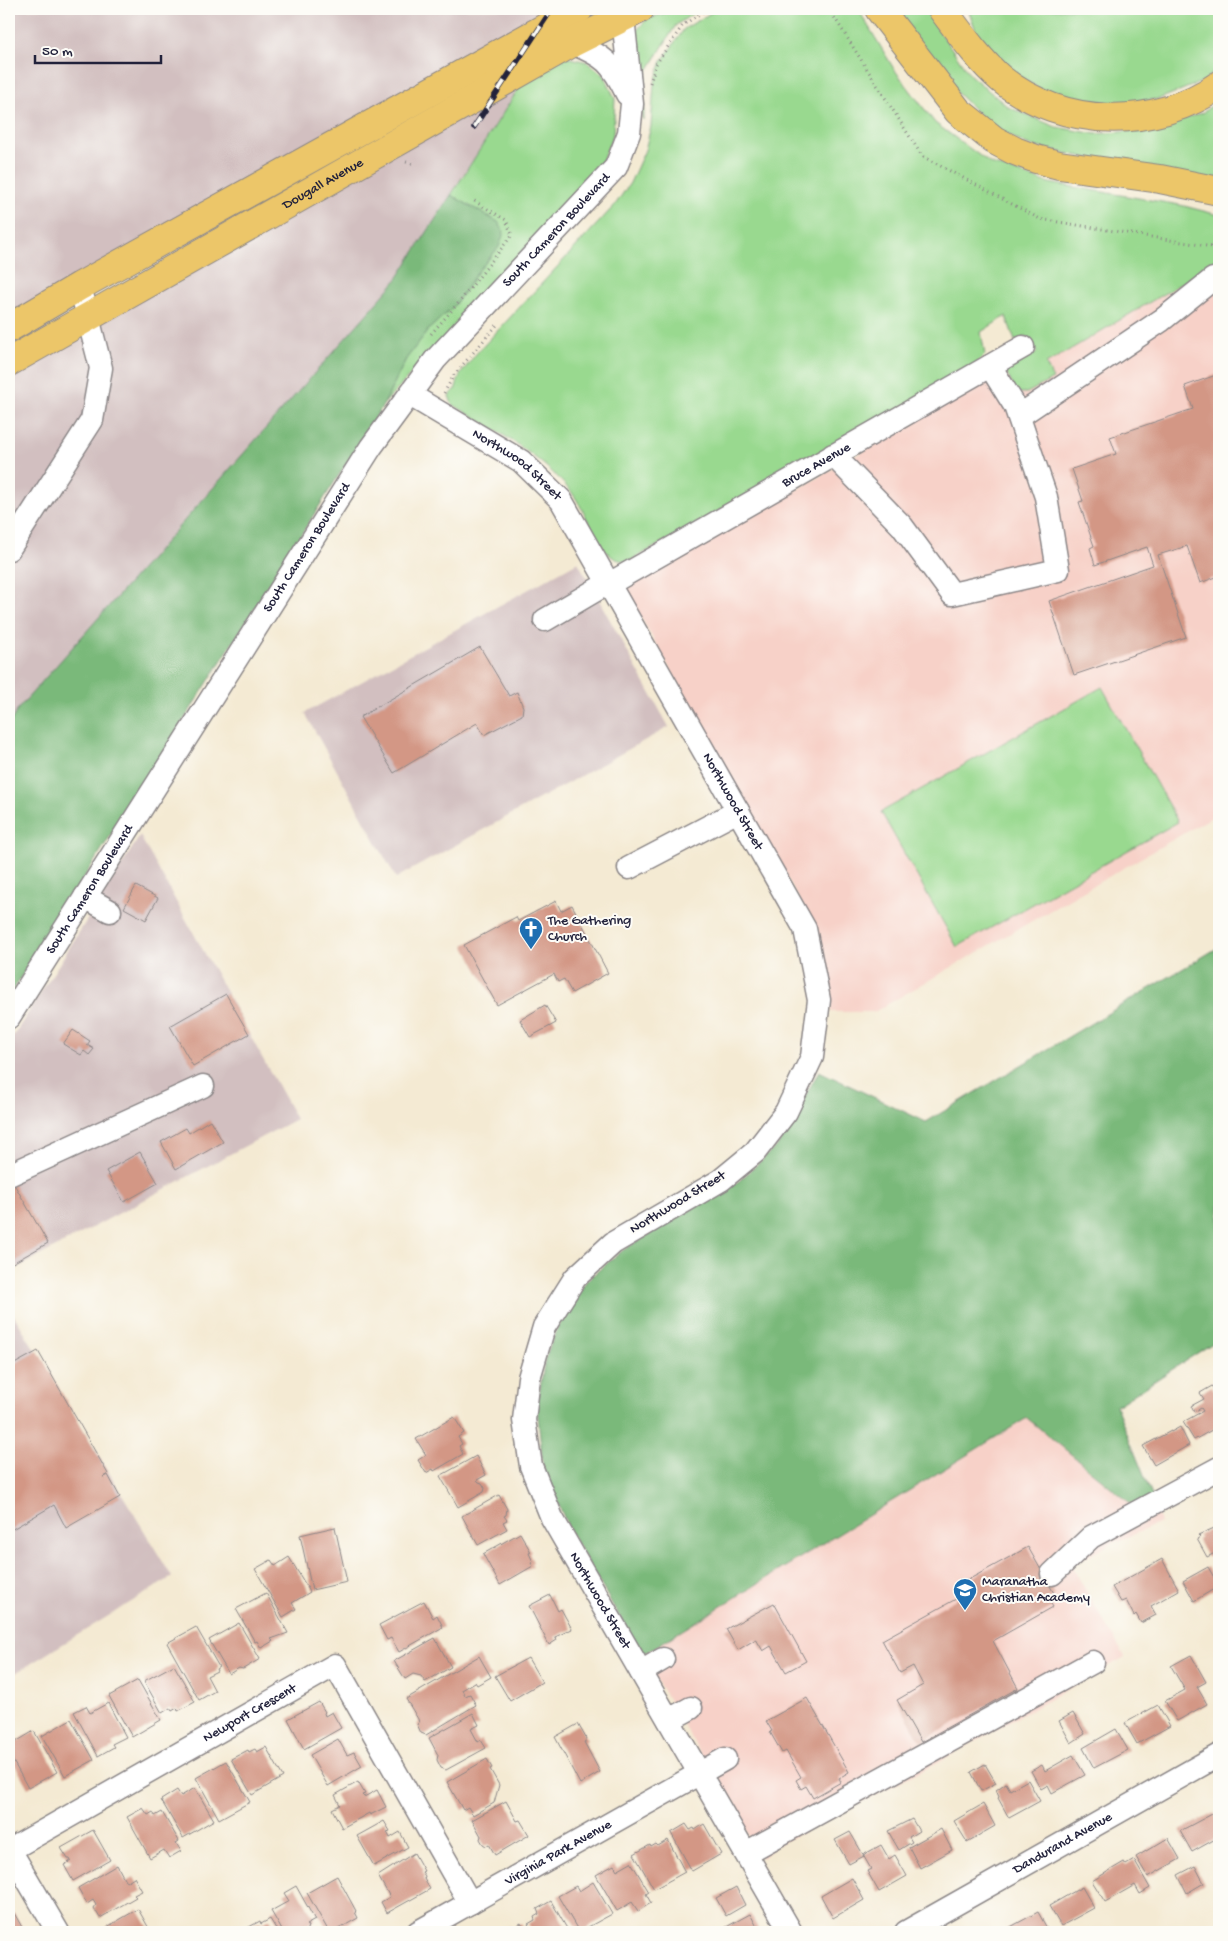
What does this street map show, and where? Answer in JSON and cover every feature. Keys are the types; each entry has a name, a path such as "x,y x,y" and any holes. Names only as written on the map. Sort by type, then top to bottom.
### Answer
{"main road":[{"name":"Dougall Avenue","path":"9,328 80,286 579,9"},
{"path":"879,9 958,111 994,140 1015,151 1059,165 1160,179 1219,191"},
{"path":"942,9 986,65 1018,91 1038,102 1076,114 1118,118 1158,113 1195,99 1219,85"},
{"path":"959,9 964,39"},
{"name":"Dougall Avenue","path":"9,362 572,43 631,13"}],"street":[{"name":"South Cameron Boulevard","path":"9,1017 371,447 435,360 616,167 629,133 632,104 631,13"},
{"path":"572,43 594,52 607,62 619,79 632,104"},
{"path":"1019,416 1162,320 1213,279 1219,283"},
{"path":"9,549 92,420 101,368 80,286"},
{"name":"Bruce Avenue","path":"545,620 1023,347"},
{"path":"833,456 902,526 952,594 1058,570 1046,497 1019,416 1015,406 990,366"},
{"name":"Northwood Street","path":"410,395 521,461 561,500 805,928 819,1000 812,1057 786,1112 755,1152 721,1180 613,1243 575,1278 544,1327 529,1378 524,1420 531,1466 552,1518 791,1932"},
{"path":"629,868 738,812"},
{"path":"85,897 110,911"},
{"path":"9,1175 203,1086"},
{"path":"1052,1574 1091,1537 1219,1468"},
{"path":"641,1672 663,1659"},
{"path":"746,1853 1093,1662"},
{"name":"Newport Crescent","path":"58,1932 10,1850 335,1665 470,1903"},
{"path":"669,1720 691,1708"},
{"name":"Dandurand Avenue","path":"906,1932 1219,1755"},
{"name":"Virginia Park Avenue","path":"418,1932 725,1759"}],"path":[{"path":"425,340 460,300 512,234 506,220 471,199"}],"shaded area":[{"path":"9,9 556,9 9,318"},
{"path":"524,80 395,282 18,709 9,725 9,372"},
{"path":"1219,246 1219,813 874,1012 831,1012 823,952 805,910 625,589"},
{"path":"578,562 669,727 396,878 305,713"},
{"path":"140,836 296,1119 9,1272 9,1043"},
{"path":"9,1307 172,1577 9,1677"},
{"name":"Maranatha Christian Academy","path":"1028,1418 1139,1512 1155,1503 1160,1523 1109,1545 1071,1565 1125,1657 920,1772 773,1847 762,1858 642,1655"}],"green space":[{"path":"678,9 700,9 676,25 647,72 644,90 644,119 642,119 633,41 638,29 647,19"},
{"path":"717,9 858,9 894,69 935,123 991,164 1049,183 1180,205 1219,215 1219,261 1046,364 1053,379 1027,393 1017,393 1005,371 1037,352 1026,336 1015,341 1006,316 981,332 985,355 971,369 628,562 615,559 602,546 572,493 546,466 516,444 452,404 449,396 455,390 460,375 475,355 615,205 630,183 645,150 651,126 654,84 662,61 684,29"},
{"path":"888,9 924,9 970,75 1008,107 1056,127 1096,134 1154,129 1202,113 1219,100 1219,185 1027,145 991,126 941,77"},
{"path":"968,9 1219,9 1219,67 1204,81 1159,99 1111,104 1055,97 1003,68 979,39"},
{"path":"565,57 588,62 605,76 615,99 613,135 600,166 384,404 406,359 429,329 454,306 479,270 499,247 498,222 451,195 524,80"},
{"path":"451,195 498,222 504,232 499,247 479,270 454,306 429,329 406,359 384,404 9,996 9,725 18,709 395,282"},
{"path":"1102,687 1178,822 957,947 881,812"},
{"path":"1219,947 1219,1339 1116,1406 1155,1503 1139,1512 1027,1418 642,1655 571,1534 543,1467 537,1407 545,1358 562,1317 587,1280 623,1250 739,1181 778,1145 819,1071 926,1122"}],"building":[{"path":"1219,374 1219,576 1200,583 1187,546 1158,555 1186,637 1074,675 1049,601 1153,565 1147,547 1095,565 1090,548 1094,546 1079,502 1083,501 1072,469 1116,454 1110,437 1193,409 1185,386"},
{"path":"480,647 509,696 517,692 523,707 522,715 484,735 477,723 394,773 360,717"},
{"path":"136,886 158,898 146,920 124,908"},
{"name":"The Gathering Church","path":"556,901 561,911 572,905 608,973 572,993 564,979 558,982 554,974 497,1005 464,945 516,917 518,921"},
{"path":"226,994 249,1034 193,1066 170,1026"},
{"path":"545,1005 556,1023 530,1037 520,1020"},
{"path":"73,1030 90,1041 87,1045 94,1049 89,1055 84,1051 81,1055 63,1044"},
{"path":"210,1120 223,1142 176,1169 161,1142 186,1128 189,1133"},
{"path":"140,1152 158,1183 124,1202 106,1171"},
{"path":"14,1184 48,1243 9,1265 9,1187"},
{"path":"38,1351 108,1474 103,1477 108,1475 120,1497 66,1528 54,1505 9,1531 9,1367"},
{"path":"1212,1386 1219,1400 1219,1426 1194,1440 1183,1422 1203,1411 1201,1408 1194,1412 1191,1406 1204,1399 1200,1393"},
{"path":"454,1417 464,1433 458,1437 462,1444 459,1446 463,1454 434,1471 433,1469 426,1473 418,1460 426,1455 416,1439"},
{"path":"1180,1427 1189,1445 1154,1465 1143,1446"},
{"path":"476,1456 486,1475 477,1480 485,1488 484,1492 458,1507 440,1476"},
{"path":"499,1495 507,1509 504,1516 507,1520 503,1522 507,1529 478,1545 462,1516"},
{"path":"1219,1526 1219,1551 1207,1557 1197,1539 1200,1537 1198,1535"},
{"path":"335,1527 347,1582 312,1590 300,1535"},
{"path":"520,1533 531,1552 529,1553 533,1566 500,1585 483,1554"},
{"path":"1028,1547 1055,1595 1048,1599 1053,1607 993,1641 1018,1688 921,1742 897,1700 923,1685 913,1666 900,1673 882,1640 965,1594 966,1597 973,1593 966,1581"},
{"path":"289,1557 310,1592 292,1603 296,1609 283,1617 255,1569 271,1560 275,1566"},
{"path":"1162,1559 1179,1590 1151,1606 1156,1615 1141,1623 1136,1614 1134,1616 1126,1600 1121,1602 1112,1587"},
{"path":"1208,1567 1219,1586 1194,1601 1183,1581"},
{"path":"266,1593 288,1633 271,1639 273,1641 261,1648 257,1641 255,1642 236,1609"},
{"path":"550,1595 558,1611 561,1609 572,1629 555,1637 557,1640 549,1645 529,1606"},
{"path":"424,1601 433,1618 437,1615 443,1627 399,1652 391,1638 387,1640 379,1625"},
{"path":"774,1603 806,1661 786,1672 771,1646 763,1651 756,1639 738,1650 726,1629"},
{"path":"239,1623 260,1659 243,1669 239,1668 229,1674 209,1640"},
{"path":"196,1627 219,1667 216,1669 217,1671 207,1676 215,1691 199,1700 167,1643"},
{"path":"435,1638 451,1667 425,1682 421,1676 413,1674 405,1679 394,1661"},
{"path":"1191,1655 1206,1682 1197,1687 1207,1704 1177,1721 1165,1701 1185,1690 1171,1666"},
{"path":"479,1656 491,1677 477,1685 475,1682 462,1690 465,1696 470,1694 476,1705 426,1735 421,1733 417,1724 419,1723 418,1719 406,1699"},
{"path":"528,1658 542,1682 510,1701 495,1676"},
{"path":"174,1665 195,1702 178,1711 177,1708 172,1711 170,1708 162,1713 144,1681"},
{"path":"138,1680 161,1720 132,1737 109,1696"},
{"path":"807,1698 849,1772 839,1778 841,1782 813,1798 806,1786 801,1789 796,1780 801,1777 786,1751 782,1753 766,1721"},
{"path":"319,1702 325,1712 325,1716 332,1712 341,1728 304,1749 288,1719"},
{"path":"108,1703 126,1737 112,1744 114,1747 98,1756 74,1712 86,1706 90,1713"},
{"path":"1158,1705 1170,1726 1137,1744 1125,1723"},
{"path":"473,1713 479,1725 471,1729 478,1742 481,1740 486,1748 446,1770 441,1768 437,1760 438,1755 429,1738"},
{"path":"1073,1713 1085,1734 1071,1743 1059,1721"},
{"path":"71,1719 94,1760 65,1776 42,1736"},
{"path":"578,1724 587,1740 584,1742 600,1772 580,1784 555,1737"},
{"path":"1116,1729 1128,1750 1094,1768 1083,1748"},
{"path":"34,1731 57,1772 28,1788 9,1754 9,1746"},
{"path":"338,1739 347,1755 354,1752 362,1766 328,1786 310,1755"},
{"path":"266,1747 283,1777 252,1795 231,1759 248,1750 249,1752 255,1749 257,1752"},
{"path":"1073,1755 1085,1775 1052,1793 1048,1785 1041,1789 1031,1771 1042,1765 1045,1771"},
{"path":"487,1759 499,1785 494,1803 473,1815 468,1807 463,1810 447,1782"},
{"path":"226,1761 250,1802 219,1819 196,1778"},
{"path":"985,1764 996,1783 981,1791 971,1772"},
{"path":"1028,1780 1040,1801 1009,1818 998,1798 996,1790 1006,1783 1010,1790"},
{"path":"358,1782 365,1794 362,1795 364,1797 377,1790 386,1807 370,1815 369,1813 342,1828 332,1809 340,1805 335,1795"},
{"path":"195,1788 214,1820 183,1838 161,1800 177,1790 181,1796"},
{"path":"506,1801 517,1821 520,1820 529,1835 495,1855 489,1844 486,1846 483,1844 480,1839 481,1836 472,1820"},
{"path":"983,1804 995,1826 967,1842 954,1821"},
{"path":"143,1808 148,1815 153,1812 155,1816 162,1812 179,1841 176,1843 181,1851 169,1858 164,1850 150,1858 127,1817"},
{"path":"1214,1813 1219,1820 1219,1837 1192,1852 1180,1831"},
{"path":"912,1819 919,1831 909,1837 912,1842 899,1850 888,1831"},
{"path":"384,1821 390,1831 387,1832 390,1838 400,1832 408,1847 374,1866 357,1836"},
{"path":"686,1824 690,1830 694,1828 695,1830 704,1824 721,1854 692,1871 671,1833"},
{"path":"941,1829 952,1850 920,1868 909,1847"},
{"path":"93,1830 110,1860 73,1881 64,1865 71,1861 61,1848"},
{"path":"850,1832 864,1856 849,1864 835,1840"},
{"path":"1168,1838 1180,1859 1148,1877 1136,1857"},
{"path":"668,1840 685,1872 654,1889 634,1854 650,1845 651,1847 656,1844 658,1846"},
{"path":"881,1845 889,1859 895,1855 907,1876 879,1892 867,1871 871,1869 863,1855"},
{"path":"414,1853 424,1871 422,1872 425,1876 424,1879 430,1889 387,1913 381,1902 390,1897 378,1876"},
{"path":"1134,1860 1150,1888 1140,1894 1135,1885 1105,1902 1092,1881 1124,1862 1126,1865"},
{"path":"631,1862 649,1892 646,1894 651,1903 638,1911 632,1902 617,1911 596,1875 614,1865 617,1870"},
{"path":"117,1865 126,1882 134,1877 142,1891 134,1895 136,1897 100,1918 94,1908 96,1905 93,1900 87,1904 78,1888"},
{"path":"1195,1866 1204,1883 1187,1893 1178,1875"},
{"path":"337,1876 358,1918 333,1932 329,1932 307,1893"},
{"path":"852,1878 864,1900 833,1918 821,1896"},
{"path":"593,1882 612,1914 579,1932 558,1896 576,1886 579,1891"},
{"path":"296,1886 315,1920 306,1925 308,1926 306,1932 283,1932 271,1911 289,1901 284,1893"},
{"path":"736,1887 745,1905 726,1916 716,1898"},
{"path":"1082,1887 1094,1908 1061,1926 1049,1906"},
{"path":"551,1901 569,1932 533,1932 528,1924 535,1920 534,1917 539,1914 537,1909"},
{"path":"138,1909 151,1932 110,1932 107,1927"},
{"path":"1038,1912 1049,1932 1006,1932 1005,1930"},
{"path":"14,1913 23,1929 20,1932 9,1932 9,1916"},
{"path":"750,1914 760,1932 717,1932"},
{"path":"270,1919 278,1932 240,1932 260,1921 261,1924"},
{"path":"521,1923 526,1932 495,1932 509,1926 511,1929"}],"railway":[{"path":"474,127 552,9"}],"place":[{"name":"The Gathering Church","path":"531,950"},
{"name":"Maranatha Christian Academy","path":"965,1611"}]}
